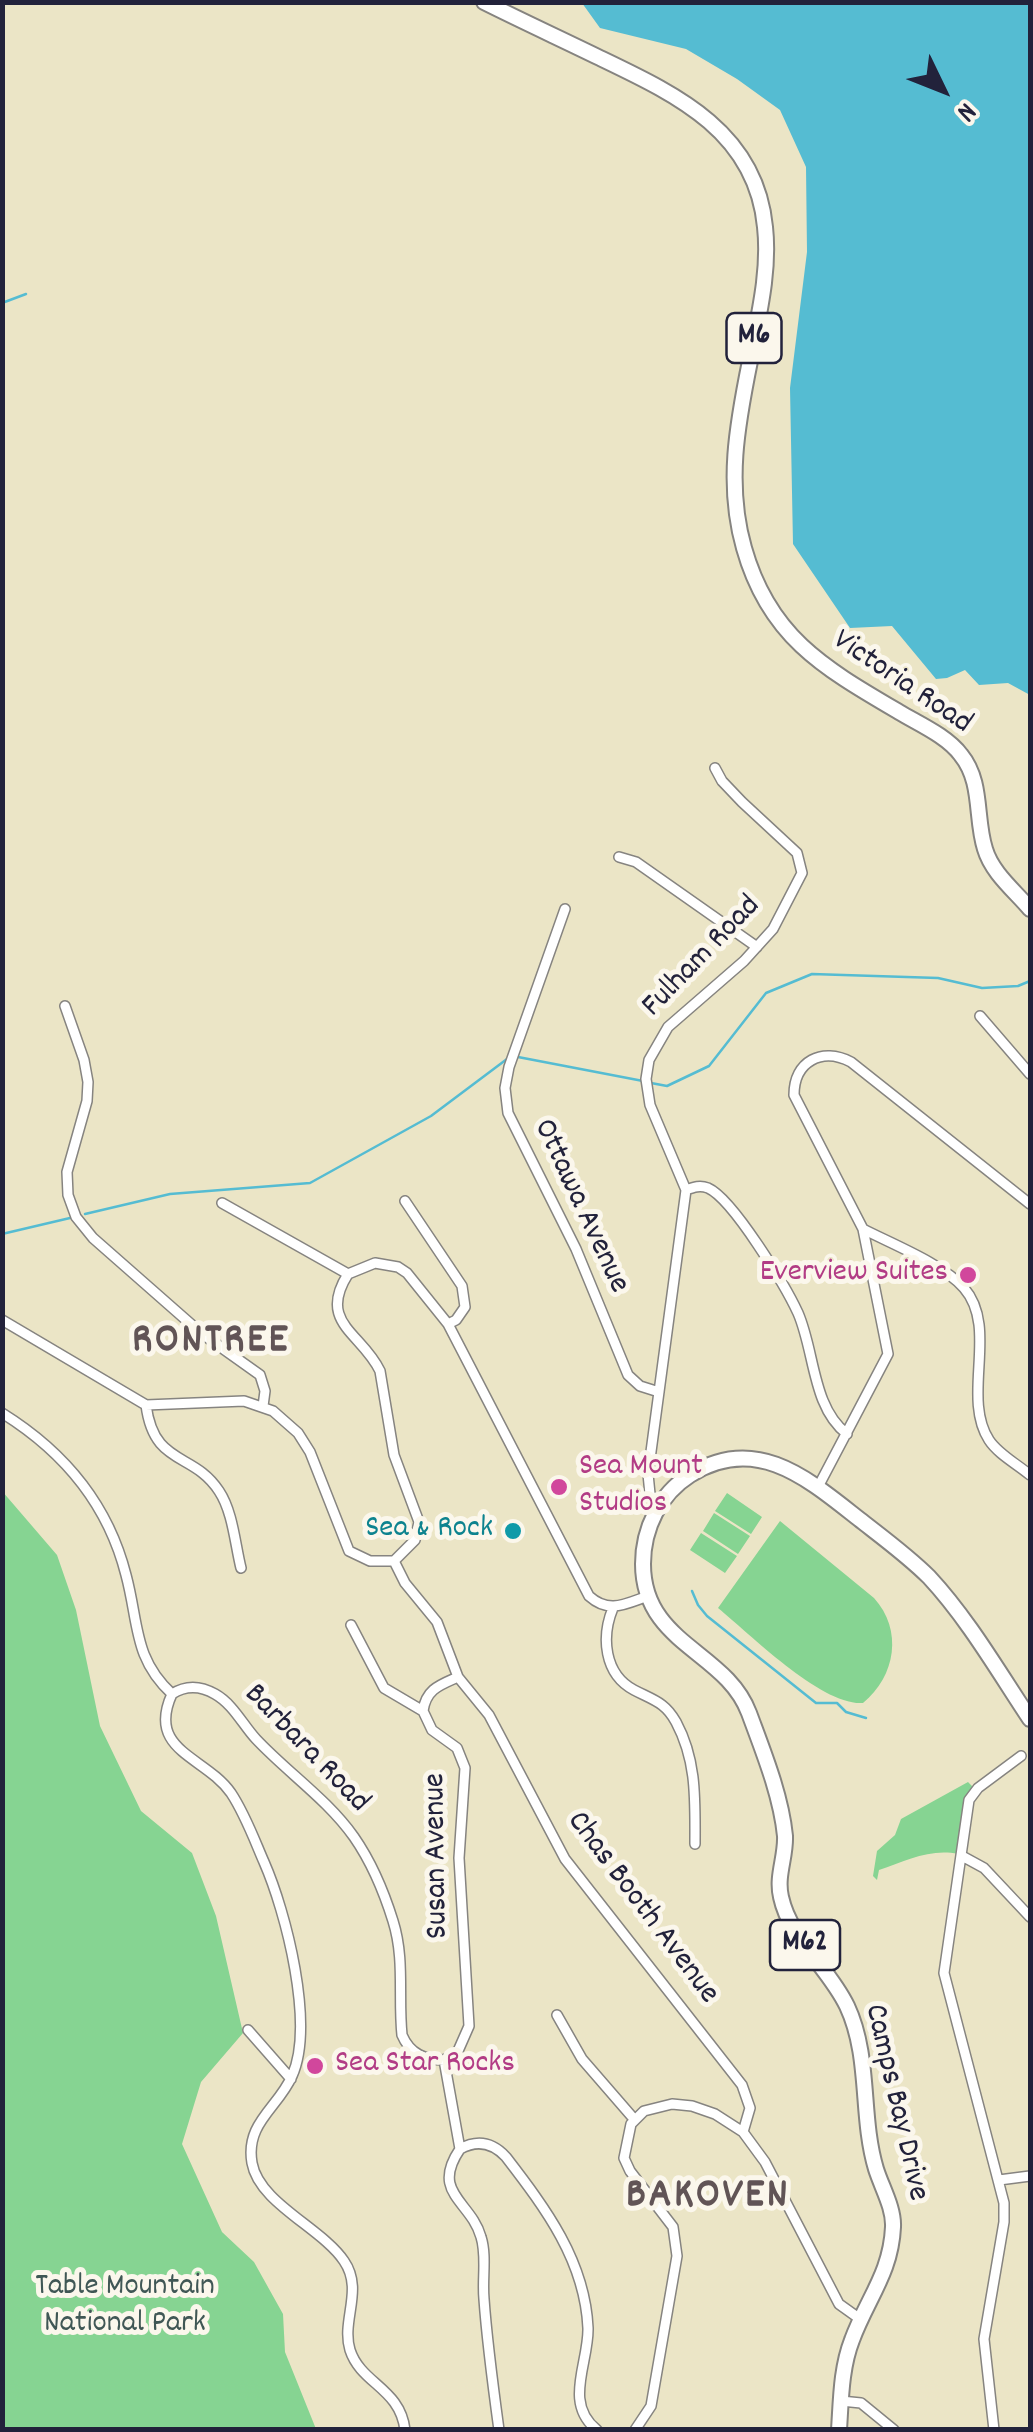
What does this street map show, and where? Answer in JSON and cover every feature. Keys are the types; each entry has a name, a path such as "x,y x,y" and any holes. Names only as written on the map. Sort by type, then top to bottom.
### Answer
{"main road":[{"name":"Victoria Road","path":"484,2 680,96 713,123 740,158 760,200 766,248 759,316 733,464 734,512 756,584 776,620 811,656 924,726 962,756 976,786 988,860 1030,909"},
{"path":"659,1505 690,1475 729,1460 775,1462 818,1487 928,1576 1030,1718"},
{"name":"Camps Bay Drive","path":"659,1505 650,1522 643,1553 648,1596 656,1615 671,1633 724,1678 744,1701 774,1785 785,1838 780,1884 784,1906 794,1928 837,1987 854,2024 871,2149 893,2227 888,2267 860,2319 846,2356 839,2430"}],"street":[{"name":"Fulham Road","path":"686,1190 650,1105 646,1078 649,1060 668,1026 757,948 792,897 802,873 800,859 792,847 732,791 716,768"},
{"path":"619,857 636,862 757,948"},
{"name":"Ottawa Avenue","path":"564,909 506,1078 508,1113 576,1249 628,1375 640,1386 659,1392"},
{"path":"65,1006 88,1082 84,1113 67,1172 68,1195 76,1217 93,1238 201,1333 260,1375 265,1391 262,1406"},
{"path":"980,1016 1030,1074"},
{"path":"818,1487 888,1354 862,1229 794,1096 794,1082 803,1066 822,1055 837,1056 858,1067 1030,1204"},
{"path":"659,1505 650,1494 648,1474 686,1190 701,1186 710,1189 735,1212 790,1298 804,1327 826,1407 833,1421 847,1434"},
{"path":"405,1200 462,1286 465,1307 448,1324"},
{"path":"222,1203 348,1274"},
{"path":"862,1229 953,1277 969,1295 976,1313 982,1428 993,1446 1030,1475"},
{"path":"2,1320 146,1405 244,1400 262,1406 291,1426 310,1452 349,1551 361,1559 394,1561 415,1540 418,1514 394,1455 380,1371 374,1358 338,1316 338,1298 348,1274 375,1263 398,1267 448,1324 589,1596 612,1608 648,1596"},
{"path":"146,1405 149,1428 157,1441 206,1476 222,1495 241,1568"},
{"path":"2,1413 52,1450 83,1483 102,1513 126,1571 142,1655 153,1676 172,1694 164,1718 168,1738 212,1773 232,1796 279,1899 290,1940 298,2055 291,2078 255,2128 251,2151 255,2172 270,2192 327,2242 349,2269 354,2293 350,2350 364,2371 396,2402 405,2430"},
{"name":"Chas Booth Avenue","path":"394,1561 405,1584 437,1622 458,1677 489,1715 565,1859 742,2085 750,2108 743,2132"},
{"path":"612,1608 604,1628 614,1670 632,1689 665,1704 685,1741 693,1765 695,1844"},
{"name":"Susan Avenue","path":"351,1626 384,1688 423,1710 432,1730 457,1748 465,1768 458,1858 469,2026 458,2051 444,2060"},
{"path":"423,1710 433,1688 458,1677"},
{"name":"Barbara Road","path":"172,1694 191,1687 222,1698 255,1738 323,1801 352,1835 374,1870 394,1923 401,1959 402,2036 419,2055 444,2060"},
{"path":"994,2430 984,2339 1004,2222 1000,2180 944,1973 973,1794 1021,1756"},
{"path":"962,1856 984,1868 1030,1917"},
{"path":"557,2015 582,2059 634,2118"},
{"path":"248,2030 291,2078"},
{"path":"444,2060 460,2148 450,2167 450,2189 476,2225 484,2248 486,2320 499,2430"},
{"path":"635,2430 651,2406 669,2318 677,2242 665,2214 624,2158 634,2118 652,2107 682,2104 715,2114 743,2132 765,2162 839,2304 860,2319"},
{"path":"460,2148 479,2142 498,2149 568,2247 581,2278 588,2329 578,2395 586,2419 597,2430"},
{"path":"1000,2180 1030,2176"},
{"path":"841,2401 861,2403 894,2430"}],"green space":[{"name":"Table Mountain National Park","path":"2,1491 57,1555 76,1610 100,1726 141,1811 192,1853 216,1916 243,2033 201,2082 182,2144 222,2232 254,2262 283,2314 285,2352 316,2429 3,2429"},
{"path":"727,1493 762,1517 751,1534 715,1511"},
{"path":"714,1513 750,1536 738,1554 703,1531"},
{"path":"780,1521 874,1598 889,1624 889,1666 883,1680 863,1703 846,1701 808,1681 718,1608"},
{"path":"701,1533 737,1556 725,1573 690,1550"},
{"path":"968,1782 973,1787 965,1800 958,1854 908,1859 879,1870 877,1880 873,1876 877,1851 895,1835 901,1819"}],"water":[{"path":"582,3 1030,3 1030,695 1008,683 979,685 965,670 936,679 892,626 850,628 793,544 790,388 807,252 806,167 780,110 686,49 600,28"}],"waterway":[{"path":"2,303 26,294"},
{"path":"651,1083 667,1086 709,1066 766,993 812,974 938,978 982,988 1018,986 1030,981"},
{"path":"518,1057 643,1081"},
{"path":"85,1214 170,1194 310,1183 431,1116 507,1059"},
{"path":"2,1234 70,1218"},
{"path":"692,1591 707,1616 816,1703 837,1703 846,1712 866,1718"}],"place":[{"name":"Everview Suites","path":"968,1275"},
{"name":"Sea Mount Studios","path":"559,1487"},
{"name":"Sea & Rock","path":"513,1531"},
{"name":"Sea Star Rocks","path":"315,2066"}],"district":[{"name":"RONTREE","path":"211,1344"},
{"name":"BAKOVEN","path":"708,2199"}]}
